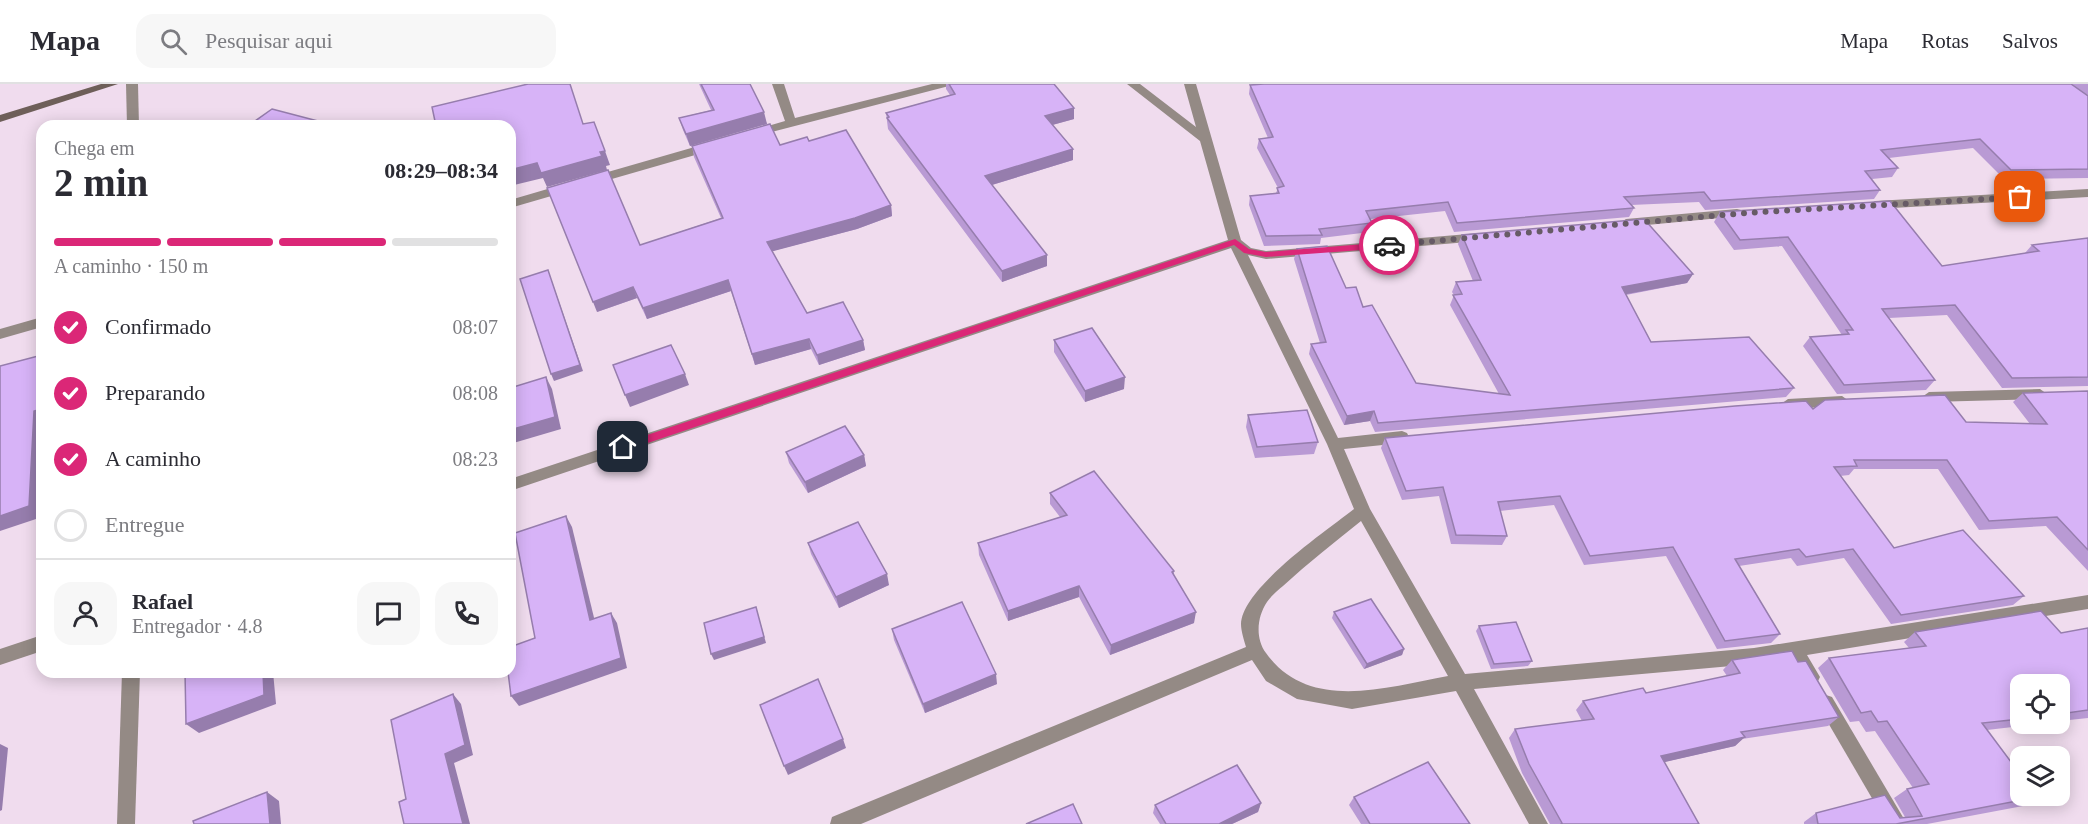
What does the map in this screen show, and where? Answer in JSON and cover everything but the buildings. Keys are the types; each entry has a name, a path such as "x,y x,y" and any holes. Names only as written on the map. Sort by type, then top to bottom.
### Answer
{"street":[{"path":"0,119 112,84"},
{"path":"132,84 133,120"},
{"path":"778,84 791,123"},
{"path":"516,202 791,123 945,84"},
{"path":"1133,84 1204,138"},
{"path":"1190,84 1235,242 1334,444 1363,511 1539,824"},
{"path":"1864,206 2088,194"},
{"path":"1618,224 1746,213"},
{"path":"1235,242 1247,251 1266,255 1490,236"},
{"path":"516,483 1235,242"},
{"path":"0,334 36,324"},
{"path":"1915,398 2053,394"},
{"path":"1775,405 1857,400"},
{"path":"1334,444 1415,436"},
{"path":"1363,511 1290,569 1261,596 1248,623 1255,651 1272,675 1303,693 1352,701 1461,682 1754,656 2088,602"},
{"path":"0,657 36,645"},
{"path":"1795,649 1898,824"},
{"path":"839,824 1255,651"},
{"path":"126,824 131,678"}],"way so far":[{"path":"1389,245 1746,213 2020,197"}],"route":[{"path":"623,447 1235,242 1247,251 1266,255 1389,245"}]}
